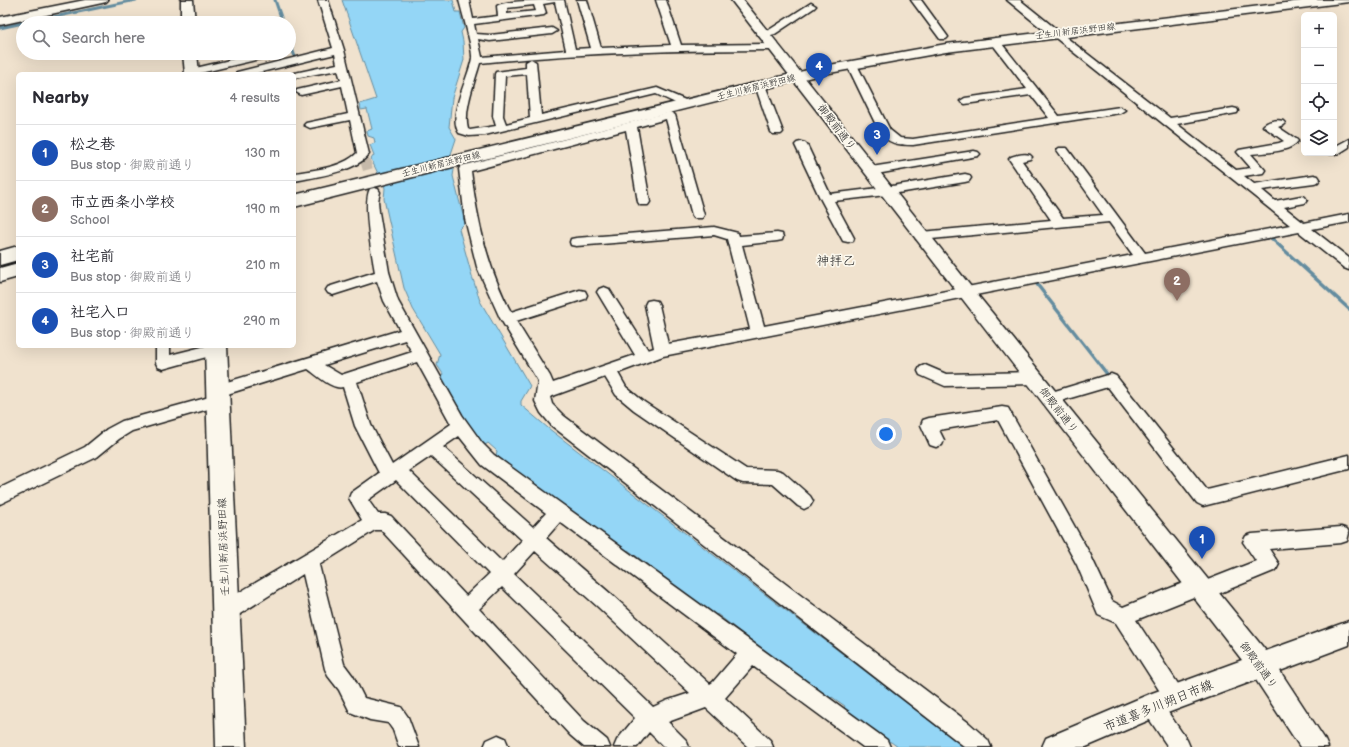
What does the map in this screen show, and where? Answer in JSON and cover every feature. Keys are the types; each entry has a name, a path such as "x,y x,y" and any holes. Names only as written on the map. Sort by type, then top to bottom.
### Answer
{"main road":[{"path":"187,0 188,16"},
{"name":"壬生川新居浜野田線","path":"296,176 370,171 638,116 760,85 793,71 859,50 1042,23 1251,0"},
{"name":"壬生川新居浜野田線","path":"638,116 667,96 793,71 852,65 995,41 1055,33 1344,0"},
{"path":"190,60 191,72"},
{"name":"壬生川新居浜野田線","path":"296,200 370,171"},
{"path":"0,258 16,254"},
{"path":"0,275 16,271"},
{"name":"壬生川新居浜野田線","path":"216,348 231,747"}],"street":[{"path":"24,16 102,0"},
{"path":"323,0 339,50 370,171 371,199 385,285 421,355 474,447 488,460 558,512 880,747"},
{"path":"464,0 470,22 477,60 462,110 463,131 476,134 657,91 686,104"},
{"path":"470,22 540,13 538,2 552,0"},
{"path":"559,0 571,52"},
{"path":"582,0 597,51"},
{"path":"660,0 677,47"},
{"name":"御殿前通り","path":"737,0 921,236 1261,665 1315,747"},
{"path":"916,0 943,37"},
{"path":"1013,0 1349,265"},
{"path":"764,34 772,32 811,6"},
{"path":"0,21 16,18"},
{"path":"473,36 490,38 552,31"},
{"path":"995,41 1056,120"},
{"path":"477,60 571,52 677,47 774,46"},
{"path":"258,72 339,50"},
{"path":"530,55 536,120"},
{"path":"195,72 247,60"},
{"path":"852,65 890,139 901,142 913,142 1120,110"},
{"path":"296,75 343,66"},
{"path":"502,128 498,116 500,74 532,70"},
{"path":"301,92 347,82"},
{"path":"760,85 777,132"},
{"path":"965,101 1034,92"},
{"path":"1168,122 1233,112"},
{"path":"698,215 670,115 638,116 465,169 467,196 482,259 496,297 507,318 545,380 546,386 542,400 546,408 558,421 956,726 981,747"},
{"path":"310,125 355,116"},
{"path":"638,116 644,202"},
{"path":"1234,174 1259,170 1243,152 1282,146 1292,141 1269,126 1279,123"},
{"path":"901,142 897,152 904,165"},
{"path":"1337,150 1349,142"},
{"path":"801,145 826,198 848,238"},
{"path":"1063,150 1142,258"},
{"path":"870,171 974,154"},
{"path":"1026,157 1015,158 1060,223"},
{"path":"826,198 886,191 965,178"},
{"path":"1251,188 1314,179"},
{"path":"1273,205 1301,200"},
{"path":"921,236 1112,218"},
{"path":"543,393 662,351 1349,218"},
{"path":"576,242 714,231 733,236 758,332"},
{"path":"735,241 777,237"},
{"path":"333,290 383,274"},
{"path":"604,292 644,357"},
{"path":"507,318 580,295"},
{"path":"652,305 662,351"},
{"path":"0,496 91,452 112,434 128,426 311,364 409,333"},
{"path":"163,348 163,363 216,348"},
{"path":"311,364 339,382 421,355"},
{"path":"608,370 622,391 658,420 744,476 778,477 804,501"},
{"path":"925,371 945,380 1034,378"},
{"path":"348,379 363,426 393,473 502,575 650,721 679,747"},
{"path":"1050,398 1111,380 1203,498 1348,463"},
{"path":"936,440 929,425 1002,413 1084,560 1105,608 1123,616 1176,698"},
{"path":"373,522 357,498 461,426"},
{"path":"432,447 534,540 605,601 763,747"},
{"path":"465,609 502,575 558,512"},
{"path":"225,612 373,522 385,522 577,728 600,747"},
{"path":"1123,616 1270,564 1252,542 1341,535"},
{"path":"309,561 335,669 346,683 357,705 370,710 394,714 401,724 409,747"},
{"name":"市道喜多川朔日市線","path":"1054,747 1152,706 1349,633"},
{"path":"624,747 642,726 666,711 708,697 720,689 751,653"},
{"path":"1152,706 1180,747"}],"water":[{"path":"342,0 453,0 456,12 460,12 464,28 461,32 464,60 452,98 449,127 456,139 451,154 454,170 453,176 465,223 459,229 480,301 530,386 521,401 521,405 548,428 934,724 967,747 898,747 891,742 884,741 843,711 845,706 832,697 829,701 717,614 715,617 654,572 648,565 628,550 624,554 618,545 541,490 496,455 497,451 488,443 485,445 470,427 441,377 443,374 437,365 440,354 413,309 404,288 384,199 385,188 371,159 374,155 370,145 375,143 374,138 368,136 367,131 372,129 367,109 361,110 360,104 376,99"}],"waterway":[{"path":"59,16 136,0"},
{"path":"275,0 281,16"},
{"path":"0,28 16,25"},
{"path":"1266,238 1270,237 1349,309"},
{"path":"1040,282 1036,283 1107,374"}],"tunnel":[{"path":"365,160 372,184"},
{"path":"371,183 374,192"}],"place":[{"name":"社宅入口","path":"819,86"},
{"name":"社宅前","path":"877,155"},
{"name":"市立西条小学校","path":"1177,301"},
{"name":"松之巷","path":"1202,559"}],"district":[{"name":"神拝乙","path":"836,260"}]}
